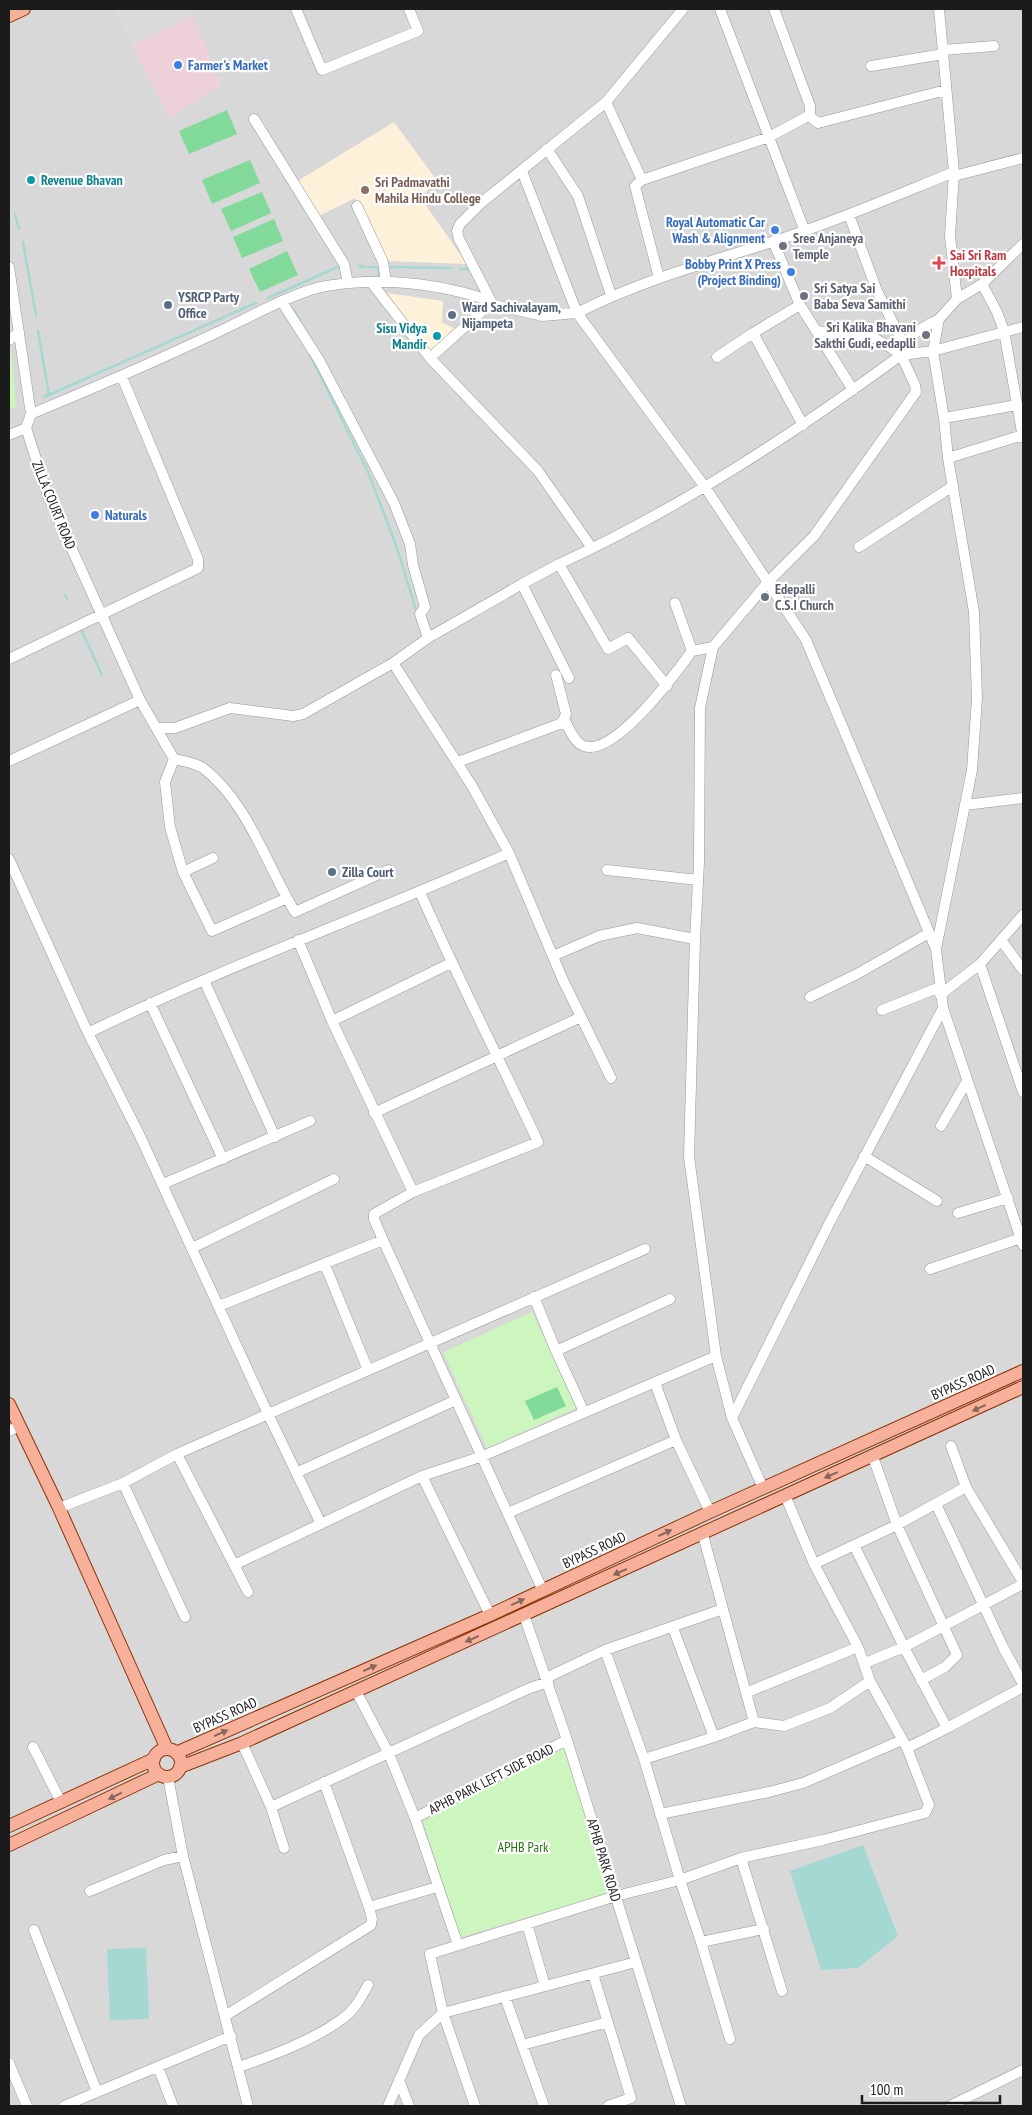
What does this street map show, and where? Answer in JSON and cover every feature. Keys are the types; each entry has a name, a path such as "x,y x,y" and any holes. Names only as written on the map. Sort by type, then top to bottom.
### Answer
{"main road":[{"path":"9,16 24,9"},
{"name":"BYPASS ROAD","path":"172,1751 490,1615 710,1512 1023,1371"},
{"path":"180,1767 242,1743 524,1616 1023,1387"},
{"path":"9,1404 14,1429 59,1508 172,1751 180,1759 180,1767 176,1774 163,1776 9,1845"},
{"path":"9,1825 154,1759 159,1752 172,1751"},
{"path":"154,1759 154,1767 163,1776"}],"street":[{"path":"296,9 322,70 418,31 408,9"},
{"path":"491,302 456,231 481,203 606,102 684,9"},
{"path":"720,9 804,229"},
{"path":"659,278 635,186 642,180 769,137 809,116 812,111 774,9"},
{"path":"939,9 954,174 950,236 956,299"},
{"path":"871,66 943,52 994,46"},
{"path":"809,116 818,123 946,90"},
{"path":"606,102 642,180"},
{"path":"254,119 344,264 348,283"},
{"path":"547,149 578,196 611,295"},
{"path":"31,414 122,377 282,302 324,286 371,282 431,285 458,290 491,302 544,316 577,313 611,295 849,215 954,174 1023,158"},
{"path":"522,171 577,313 705,486 806,640 936,949"},
{"path":"357,206 383,262 386,282"},
{"path":"849,215 877,291 904,343"},
{"path":"772,241 800,305 853,390"},
{"path":"901,355 904,343 914,333 939,318 956,299 982,284 1023,244"},
{"path":"9,267 31,414 26,428 9,435"},
{"path":"371,282 430,358 538,471 592,548"},
{"path":"948,458 1023,436 1004,331 997,312 982,284"},
{"path":"282,302 319,360 394,503 410,544 413,565 425,607 420,614 428,638"},
{"path":"430,358 491,302"},
{"path":"716,357 800,305"},
{"path":"930,1269 1022,1241 943,1008 936,949 972,770 978,698 974,612 948,458 944,418 933,351 939,318"},
{"path":"157,728 175,728 230,708 239,707 293,716 303,714 393,663 428,638 522,584 705,486 803,425 901,355 933,351 1023,327"},
{"path":"763,1488 732,1418 716,1356 689,1157 698,880 700,708 713,647 768,582 814,536 916,392 915,385 901,355 874,338 817,331"},
{"path":"9,340 19,332"},
{"path":"753,333 803,425"},
{"path":"9,660 100,614 195,572 199,564 122,377"},
{"path":"944,418 1017,405"},
{"name":"ZILLA COURT ROAD","path":"26,428 48,496 100,614 140,700 174,758"},
{"path":"859,547 953,486"},
{"path":"559,564 608,649 628,638 667,686"},
{"path":"522,584 569,678"},
{"path":"675,603 692,651"},
{"path":"564,719 573,736 583,746 597,748 616,737 667,686 692,651 713,647"},
{"path":"393,663 458,762 509,853 553,956 611,1078"},
{"path":"458,762 562,723 566,714 556,675"},
{"path":"9,761 140,700"},
{"path":"286,898 212,931 183,872 170,827 165,782 174,758 201,767 226,789 254,835 295,912 388,870"},
{"path":"965,804 1023,798"},
{"path":"88,1034 150,1003 298,940 420,892 509,853"},
{"path":"183,872 213,858"},
{"path":"9,859 88,1034 163,1184 268,1414 298,1472 321,1524"},
{"path":"607,870 698,880"},
{"path":"420,892 451,963 498,1054 538,1142 413,1192 374,1214 374,1219 543,1591"},
{"path":"882,1010 940,991 980,964 1023,915"},
{"path":"553,956 599,936 638,928 695,938"},
{"path":"810,997 857,974 929,933"},
{"path":"298,940 332,1021 413,1192"},
{"path":"1001,940 1023,970"},
{"path":"332,1021 451,963"},
{"path":"980,964 1023,1092"},
{"path":"204,980 275,1137"},
{"path":"150,1003 223,1159"},
{"path":"732,1418 864,1156 943,1008"},
{"path":"374,1113 581,1017"},
{"path":"941,1126 967,1081"},
{"path":"163,1184 310,1121"},
{"path":"864,1156 937,1201"},
{"path":"192,1248 334,1179"},
{"path":"958,1213 1008,1198"},
{"path":"218,1306 325,1265 383,1240"},
{"path":"59,1508 123,1483 176,1454 645,1249"},
{"path":"325,1265 368,1370"},
{"path":"534,1297 584,1412"},
{"path":"556,1351 670,1299"},
{"path":"234,1565 422,1476 483,1456 716,1356"},
{"path":"654,1383 676,1440 710,1512"},
{"path":"298,1472 456,1400"},
{"path":"508,1513 676,1440"},
{"path":"865,1663 945,1627 1023,1583 966,1487 951,1446"},
{"path":"176,1454 248,1592"},
{"path":"873,1457 897,1525 957,1655 945,1667 921,1680"},
{"path":"422,1476 490,1615"},
{"path":"123,1483 185,1617"},
{"path":"814,1564 897,1525 966,1487"},
{"path":"474,2106 443,2013 430,1954 616,1896 680,1880 740,1858 823,1840 925,1813 929,1805 926,1794 904,1744 870,1682 858,1647 814,1564 785,1495"},
{"path":"660,1814 769,1792 803,1783 947,1728 1023,1685 936,1504"},
{"path":"703,1535 748,1692 754,1722"},
{"path":"854,1545 904,1647 947,1728"},
{"path":"271,1807 530,1688 605,1650 673,1628 723,1609"},
{"name":"APHB PARK ROAD","path":"524,1616 567,1740 680,2106"},
{"path":"673,1628 714,1737"},
{"path":"748,1692 858,1647"},
{"path":"605,1650 644,1758 730,2039"},
{"path":"644,1758 714,1737 754,1722 784,1726 830,1708 870,1682"},
{"path":"356,1691 389,1754 415,1818 458,1945"},
{"name":"APHB PARK LEFT SIDE ROAD","path":"415,1818 567,1740"},
{"path":"242,1743 271,1807 284,1848"},
{"path":"33,1747 61,1802"},
{"path":"163,1776 248,2106"},
{"path":"225,2016 371,1925 372,1919 369,1907 324,1782"},
{"path":"90,1891 164,1860 183,1856"},
{"path":"740,1858 764,1929 782,1991"},
{"path":"369,1907 437,1887"},
{"path":"527,1924 545,1986"},
{"path":"701,1942 764,1929"},
{"path":"34,1930 97,2092"},
{"path":"388,2106 419,2034 443,2013 636,1962"},
{"path":"592,1974 631,2098 608,2106"},
{"path":"239,2067 272,2056 342,2019 358,2004 368,1985"},
{"path":"505,1997 544,2106"},
{"path":"522,2044 608,2022"},
{"path":"64,2106 231,2036"},
{"path":"9,2066 27,2106"},
{"path":"158,2067 172,2106"},
{"path":"950,2106 1023,2070"},
{"path":"399,2080 409,2106"}],"shaded area":[{"path":"9,9 1023,9 1023,2106 9,2106"},
{"name":"Farmer's Market","path":"114,9 191,9 221,86 169,118"},
{"path":"114,9 191,9 194,16 132,45"},
{"name":"Sri Padmavathi Mahila Hindu College","path":"394,122 438,182 420,197 467,264 386,261 355,198 317,217 296,182"},
{"path":"387,293 443,301 442,322 457,330 430,350"}],"green space":[{"path":"227,110 237,134 189,154 179,131"},
{"path":"250,160 260,183 212,204 202,180"},
{"path":"262,192 271,213 231,231 221,209"},
{"path":"274,219 283,241 242,258 233,237"},
{"path":"287,251 298,275 260,292 249,269"},
{"path":"11,349 16,406 9,410 9,351"},
{"path":"532,1312 576,1408 487,1448 443,1352"},
{"path":"557,1387 566,1406 534,1420 525,1401"},
{"name":"APHB Park","path":"564,1748 609,1893 461,1937 423,1821"}],"water":[{"path":"863,1845 898,1936 858,1968 821,1970 790,1871"},
{"path":"146,1948 149,2019 110,2020 107,1949"}],"waterway":[{"path":"15,214 19,229"},
{"path":"23,242 36,316"},
{"path":"268,298 340,266"},
{"path":"359,266 366,267"},
{"path":"369,267 378,267"},
{"path":"378,267 379,278"},
{"path":"389,267 451,268"},
{"path":"460,269 467,269"},
{"path":"44,397 256,303"},
{"path":"294,310 300,321"},
{"path":"38,331 49,395"},
{"path":"309,353 368,472 396,545 417,613"},
{"path":"65,595 67,599"},
{"path":"82,631 102,675"}],"place":[{"name":"Farmer's Market","path":"178,65"},
{"name":"Revenue Bhavan","path":"31,180"},
{"name":"Sri Padmavathi Mahila Hindu College","path":"365,190"},
{"name":"Royal Automatic Car Wash & Alignment","path":"775,230"},
{"name":"Sree Anjaneya Temple","path":"783,246"},
{"name":"Sai Sri Ram Hospitals","path":"939,263"},
{"name":"Bobby Print X Press (Project Binding)","path":"791,272"},
{"name":"Sri Satya Sai Baba Seva Samithi","path":"804,296"},
{"name":"YSRCP Party Office","path":"168,305"},
{"name":"Ward Sachivalayam, Nijampeta","path":"452,315"},
{"name":"Sri Kalika Bhavani Sakthi Gudi, eedaplli","path":"926,335"},
{"name":"Sisu Vidya Mandir","path":"437,336"},
{"name":"Naturals","path":"95,515"},
{"name":"Edepalli C.S.I Church","path":"765,597"},
{"name":"Zilla Court","path":"332,872"}]}
